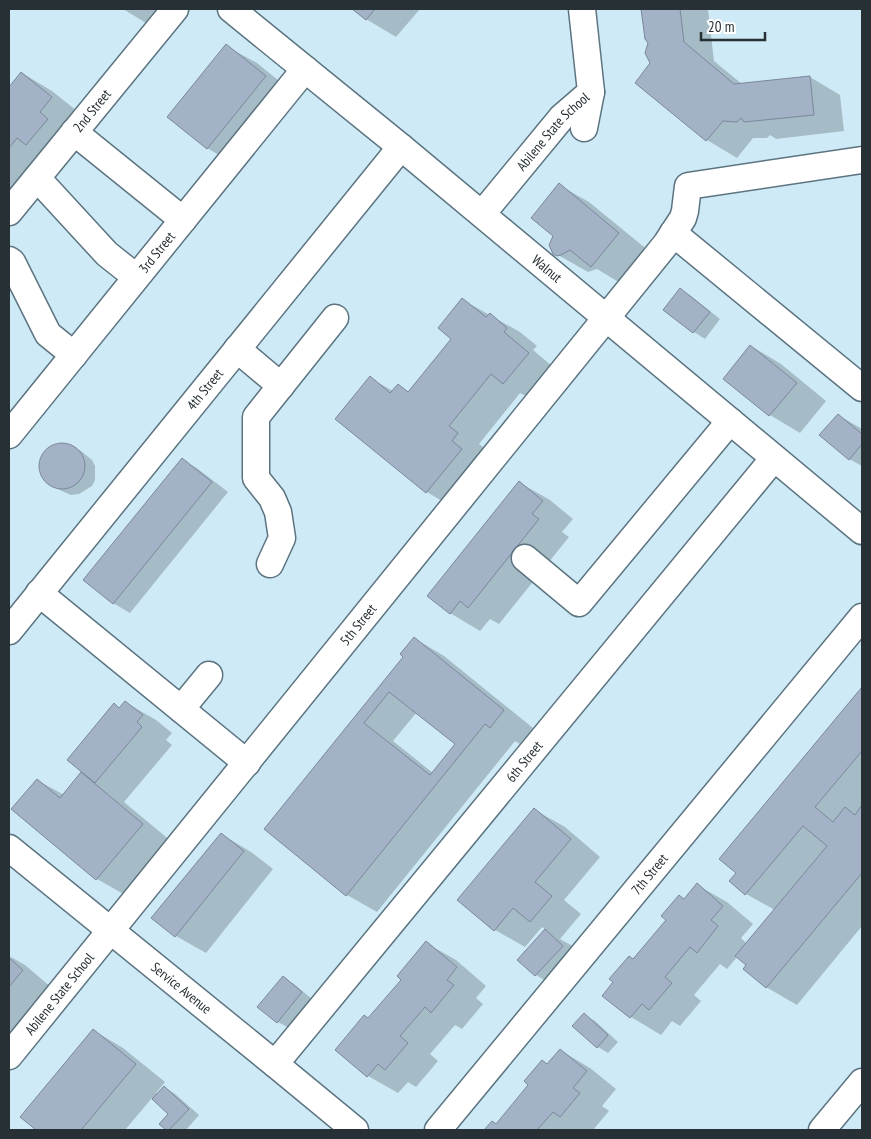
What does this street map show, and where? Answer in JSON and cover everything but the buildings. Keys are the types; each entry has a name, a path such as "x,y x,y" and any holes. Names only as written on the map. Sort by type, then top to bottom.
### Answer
{"street":[{"name":"2nd Street","path":"9,212 175,9"},
{"name":"Walnut","path":"231,9 401,147 774,458 858,518"},
{"name":"Abilene State School","path":"482,214 562,117 591,92 582,9"},
{"name":"3rd Street","path":"9,435 305,69"},
{"path":"584,128 591,92"},
{"path":"74,132 183,220"},
{"name":"4th Street","path":"9,631 401,147"},
{"path":"607,319 669,239 685,211 678,191 862,160"},
{"path":"37,178 108,254 136,277"},
{"path":"669,239 862,388"},
{"path":"9,260 12,262 48,334 74,355"},
{"path":"270,564 282,538 278,512 272,498 256,478 256,417 334,318"},
{"name":"5th Street","path":"110,931 607,319"},
{"path":"237,349 281,386"},
{"path":"525,558 579,603 730,421"},
{"name":"6th Street","path":"275,1064 774,458"},
{"path":"39,593 247,763"},
{"name":"7th Street","path":"438,1130 862,617"},
{"path":"181,709 209,676"},
{"name":"Service Avenue","path":"9,848 275,1064 341,1126"},
{"name":"Abilene State School","path":"9,1056 110,931"},
{"path":"822,1130 862,1082"}]}
